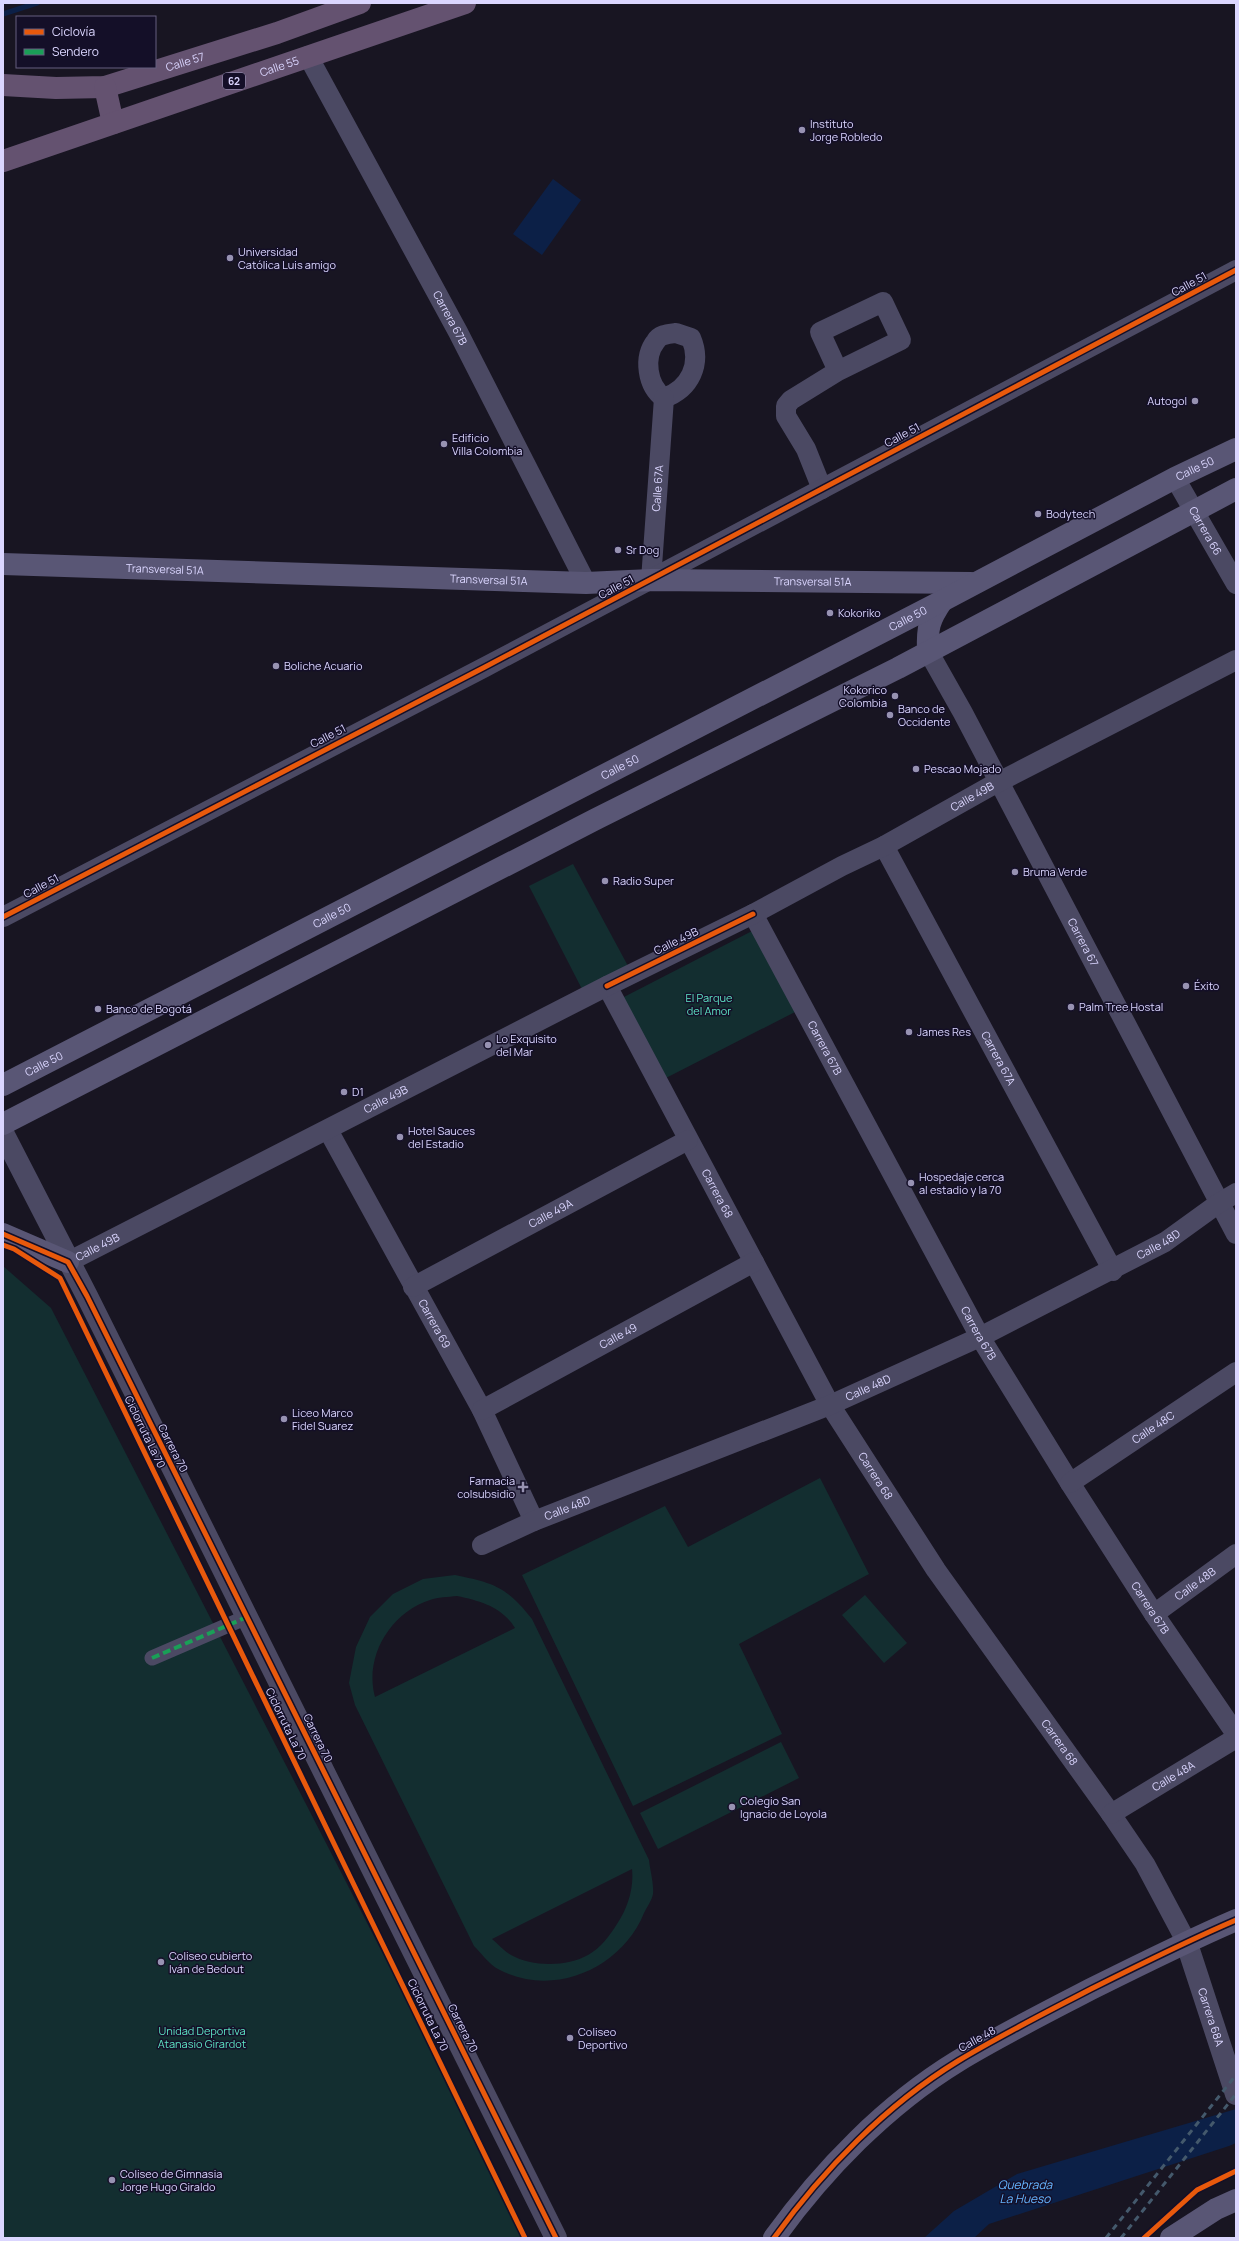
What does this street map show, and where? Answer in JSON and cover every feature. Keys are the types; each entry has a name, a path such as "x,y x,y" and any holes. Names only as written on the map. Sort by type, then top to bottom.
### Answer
{"highway":[{"name":"Calle 57","path":"3,86 56,88 105,87 277,33 360,3"},
{"name":"Calle 55","path":"3,161 465,3"},
{"path":"105,87 113,123"}],"main road":[{"name":"Calle 50","path":"3,1085 942,601 1175,478 1236,450"},
{"path":"3,1124 596,819 928,651 1236,489"},
{"name":"Transversal 51A","path":"3,564 586,583 651,580 974,583"},
{"path":"928,651 927,631 933,615 942,601"},
{"path":"3,1234 68,1262"},
{"name":"Calle 48","path":"774,2238 794,2210 847,2151 881,2120 921,2087 958,2061 1031,2020 1186,1941 1236,1920"},
{"path":"1171,2238 1216,2209 1236,2200"}],"street":[{"name":"Carrera 67B","path":"308,56 458,332 586,583"},
{"name":"Calle 51","path":"3,917 651,580 1236,270"},
{"path":"822,489 806,449 786,416 786,406 791,400 838,371"},
{"name":"Calle 67A","path":"651,580 664,398"},
{"name":"Carrera 66","path":"1175,478 1236,584"},
{"name":"Carrera 67","path":"928,651 1236,1234"},
{"name":"Calle 49B","path":"68,1262 607,986 753,914 842,866 884,846 929,819 1236,660"},
{"name":"Carrera 67A","path":"884,846 1113,1271"},
{"name":"Carrera 67B","path":"753,914 980,1337 1070,1484 1154,1614 1236,1734"},
{"name":"Carrera 68","path":"607,986 830,1405 936,1570 1111,1814 1145,1864 1186,1941"},
{"name":"Carrera 69","path":"328,1130 482,1410 534,1521"},
{"name":"Carrera 70","path":"3,1133 68,1262 87,1296 556,2233"},
{"name":"Calle 49A","path":"413,1286 688,1140"},
{"name":"Calle 48D","path":"482,1545 534,1521 830,1405 980,1337 1113,1271 1166,1242 1219,1203 1236,1193"},
{"name":"Calle 49","path":"482,1410 754,1262"},
{"name":"Calle 48C","path":"1070,1484 1236,1372"},
{"name":"Calle 48B","path":"1154,1614 1236,1554"},
{"path":"152,1658 247,1617"},
{"name":"Calle 48A","path":"1111,1814 1236,1738"},
{"name":"Carrera 68A","path":"1186,1941 1236,2094"}],"green space":[{"path":"573,864 628,966 583,991 529,886"},
{"name":"El Parque del Amor","path":"754,930 797,1011 664,1079 622,998"},
{"name":"Unidad Deportiva Atanasio Girardot","path":"3,1266 51,1308 529,2238 3,2238"},
{"path":"820,1478 869,1574 739,1644 782,1734 633,1806 522,1575 665,1506 688,1547"},
{"path":"455,1575 490,1584 507,1593 532,1619 649,1860 653,1894 651,1901 634,1932 620,1949 603,1963 583,1973 563,1979 541,1981 519,1977 495,1967 474,1946 355,1705 349,1683 356,1647 370,1617 393,1594 423,1579","holes":["457,1596 490,1606 504,1615 515,1628 375,1697 373,1667 383,1638 392,1626 403,1615 416,1606 433,1599","632,1869 631,1891 621,1918 605,1941 588,1955 570,1962 550,1964 529,1962 511,1955 492,1939"]},
{"path":"865,1595 907,1643 884,1663 842,1615"},
{"path":"781,1742 799,1778 658,1849 640,1813"}],"water":[{"path":"553,179 581,200 542,255 513,234"},
{"name":"Quebrada La Hueso","path":"1236,2109 1236,2143 1229,2146 989,2224 974,2238 924,2238 954,2211 1017,2174"}],"waterway":[{"path":"3,14 37,3"}],"railway":[{"path":"1106,2238 1236,2075"},
{"path":"1121,2238 1236,2094"}],"marked path":[{"path":"152,1658 247,1617"}],"cycle path":[{"path":"3,917 485,667 1236,270"},
{"path":"607,986 753,914"},
{"name":"Ciclorruta La 70","path":"3,1234 68,1262 87,1296 556,2238"},
{"name":"Ciclorruta La 70","path":"3,1245 14,1249 60,1278 525,2238"},
{"path":"774,2238 813,2188 857,2140 881,2118 931,2078 974,2051 1058,2006 1163,1953 1236,1920"},
{"path":"1144,2238 1197,2190 1236,2171"}],"place":[{"name":"Instituto Jorge Robledo","path":"802,130"},
{"name":"Universidad Católica Luis amigo","path":"230,258"},
{"name":"Autogol","path":"1195,401"},
{"name":"Edificio Villa Colombia","path":"444,444"},
{"name":"Bodytech","path":"1038,514"},
{"name":"Sr Dog","path":"618,550"},
{"name":"Kokoriko","path":"830,613"},
{"name":"Boliche Acuario","path":"276,666"},
{"name":"Kokorico Colombia","path":"895,696"},
{"name":"Banco de Occidente","path":"890,715"},
{"name":"Pescao Mojado","path":"916,769"},
{"name":"Bruma Verde","path":"1015,872"},
{"name":"Radio Super","path":"605,881"},
{"name":"Éxito","path":"1186,986"},
{"name":"Palm Tree Hostal","path":"1071,1007"},
{"name":"Banco de Bogotá","path":"98,1009"},
{"name":"James Res","path":"909,1032"},
{"name":"Lo Exquisito del Mar","path":"488,1045"},
{"name":"D1","path":"344,1092"},
{"name":"Hotel Sauces del Estadio","path":"400,1137"},
{"name":"Hospedaje cerca al estadio y la 70","path":"911,1183"},
{"name":"Liceo Marco Fidel Suarez","path":"284,1419"},
{"name":"Farmacia colsubsidio","path":"523,1487"},
{"name":"Colegio San Ignacio de Loyola","path":"732,1807"},
{"name":"Coliseo cubierto Iván de Bedout","path":"161,1962"},
{"name":"Coliseo Deportivo","path":"570,2038"},
{"name":"Coliseo de Gimnasia Jorge Hugo Giraldo","path":"112,2180"}]}
